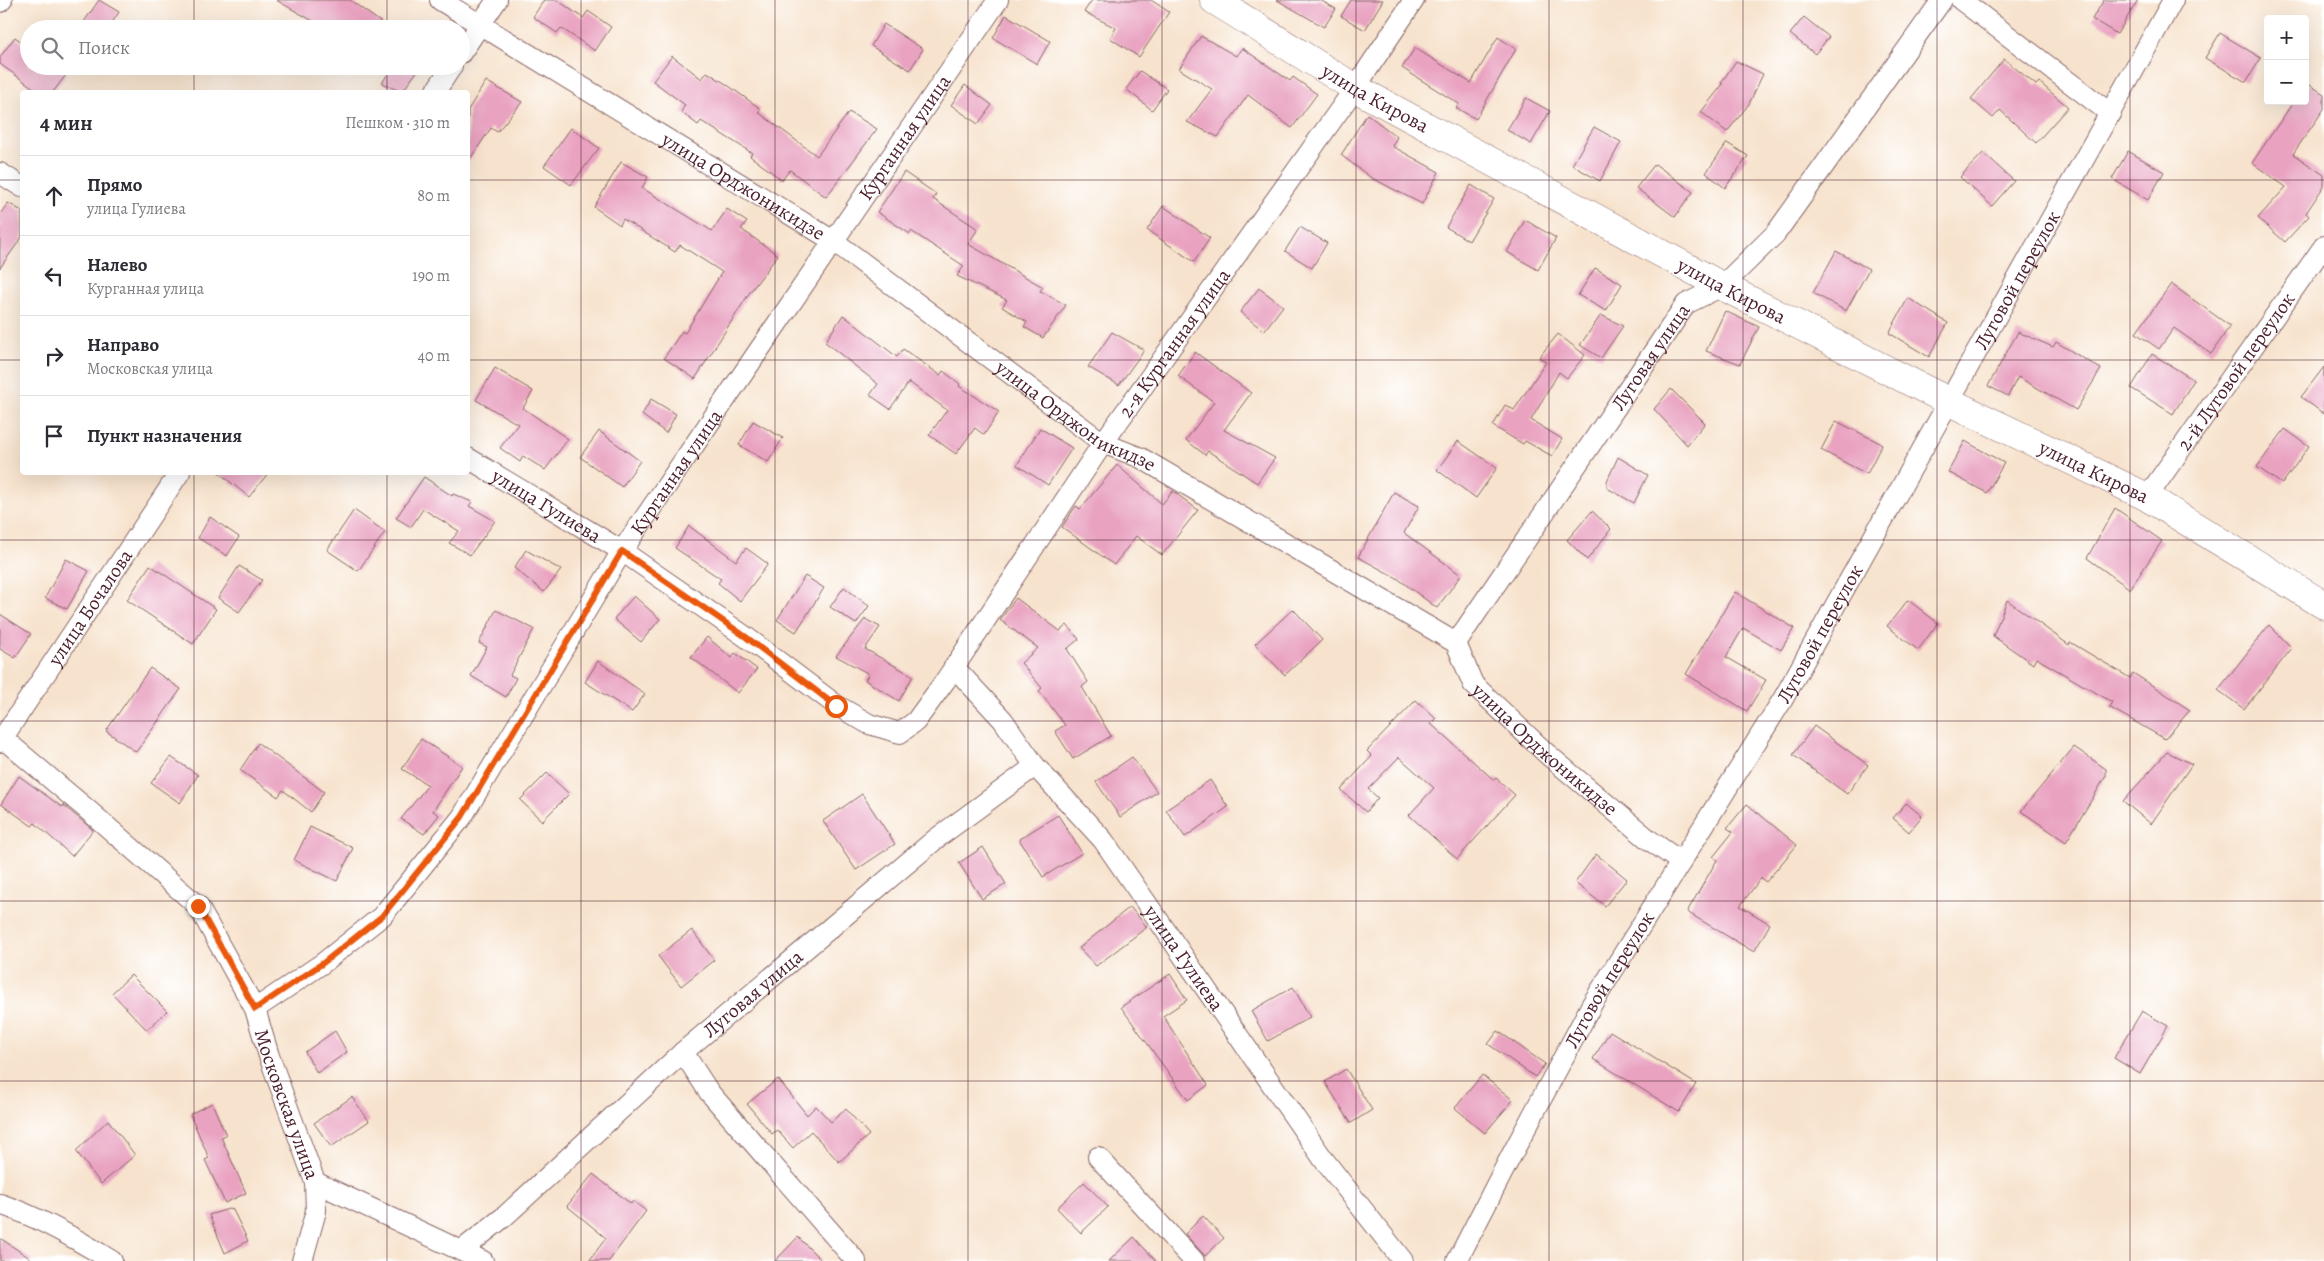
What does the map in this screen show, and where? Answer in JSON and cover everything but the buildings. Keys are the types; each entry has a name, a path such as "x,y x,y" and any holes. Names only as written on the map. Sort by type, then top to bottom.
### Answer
{"street":[{"name":"улица Орджоникидзе","path":"440,0 835,242 1103,443 1141,458 1456,642 1472,684 1547,754 1648,839 1681,862"},
{"path":"470,40 497,0"},
{"name":"Курганная улица","path":"255,1009 323,963 382,916 462,817 622,551 835,242 998,0"},
{"name":"улица Кирова","path":"1214,0 1355,88 1722,286 1950,402 2148,497 2324,605"},
{"name":"2-я Курганная улица","path":"900,733 916,721 954,667 1103,443 1355,88 1414,0"},
{"name":"Луговая улица","path":"1456,642 1686,304 1722,286 1776,233 1942,0"},
{"path":"1960,0 2111,114"},
{"name":"Луговой переулок","path":"1457,1261 1592,1004 1784,699 2173,0"},
{"path":"436,90 446,75"},
{"path":"0,173 20,186"},
{"name":"2-й Луговой переулок","path":"2148,497 2324,246"},
{"name":"улица Гулиева","path":"470,459 622,551 746,637 836,706 869,724 900,733"},
{"name":"улица Бочалова","path":"1,739 178,475"},
{"name":"улица Гулиева","path":"954,667 1003,720 1035,766 1103,840 1324,1160 1403,1261"},
{"name":"Московская улица","path":"1,739 198,906 255,1009 269,1056 315,1182 483,1261"},
{"name":"Луговая улица","path":"856,1261 709,1092 683,1052 937,838 1035,766"},
{"path":"462,1250 505,1216 683,1052"},
{"path":"1098,1157 1194,1261"},
{"path":"302,1261 316,1211 315,1182"},
{"path":"0,1204 30,1216 85,1244 112,1261"}],"route":[{"path":"198,906 255,1009 323,963 382,916 462,817 622,551 746,637 836,706"}]}
